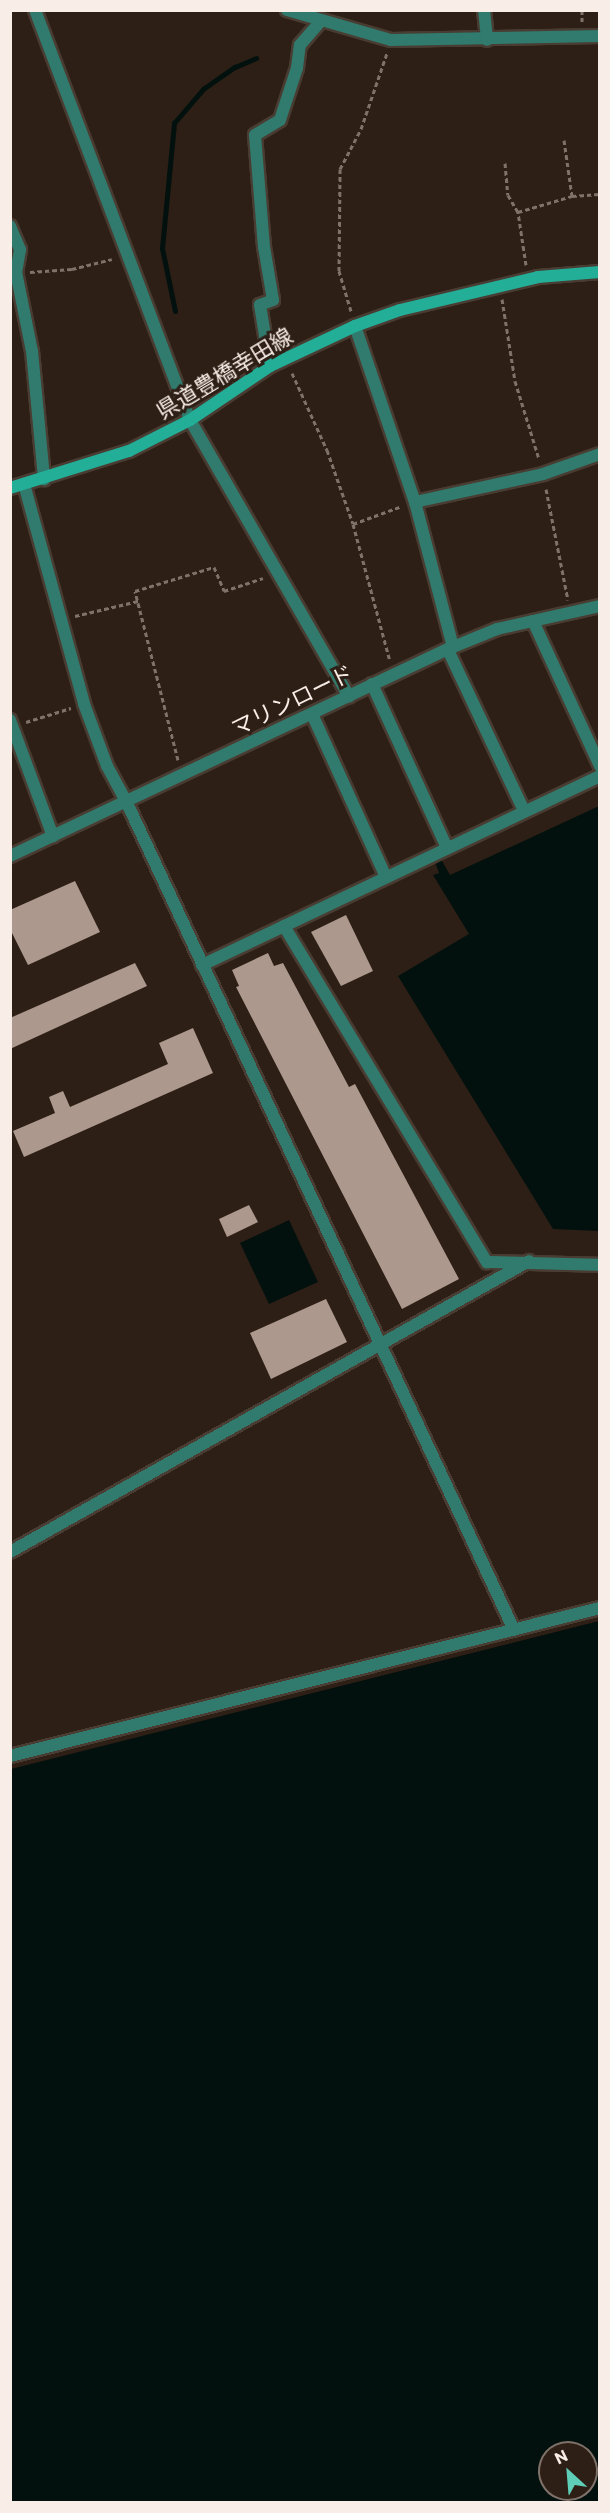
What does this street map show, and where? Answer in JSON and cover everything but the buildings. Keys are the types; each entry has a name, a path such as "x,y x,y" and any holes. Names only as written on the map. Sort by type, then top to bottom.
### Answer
{"main road":[{"name":"県道豊橋幸田線","path":"10,488 129,451 190,420 270,366 355,326 400,310 529,279 598,270"}],"street":[{"path":"35,10 190,420 349,696"},
{"path":"287,10 320,16 391,40 487,40 600,36"},
{"path":"484,10 487,40"},
{"path":"270,366 260,305 273,300 264,247 255,135 280,120 297,68 300,45 320,16"},
{"path":"10,226 20,250 16,272 32,351 44,478"},
{"path":"355,326 415,502 451,649 524,811"},
{"path":"415,502 543,474 600,454"},
{"path":"24,484 59,620 84,704 107,766 127,803 382,1344 514,1630"},
{"name":"マリンロード","path":"10,856 127,803 372,684 498,629 600,606"},
{"path":"532,621 600,766"},
{"path":"372,684 447,848"},
{"path":"312,714 386,877"},
{"path":"11,725 53,836"},
{"path":"202,965 600,776"},
{"path":"284,926 487,1262 600,1264"},
{"path":"10,1552 529,1262"},
{"path":"10,1756 600,1608"}],"path":[{"path":"355,326 339,271 340,169 361,129 391,40"},
{"path":"564,140 572,196"},
{"path":"505,163 508,195 518,212 529,279"},
{"path":"518,212 572,196 600,194"},
{"path":"16,272 72,269 127,255"},
{"path":"499,286 515,381 543,474 570,613"},
{"path":"285,358 327,450 353,524 394,674"},
{"path":"353,524 415,502"},
{"path":"182,776 135,591 214,567 224,591 278,573"},
{"path":"59,620 138,601"},
{"path":"11,725 84,704"}],"shaded area":[{"path":"599,806 599,1231 553,1229 398,976 469,934 433,875 439,873 435,862 441,859 450,875"},
{"path":"289,1220 318,1282 269,1304 240,1243"},
{"path":"599,1621 599,2502 11,2502 11,1769"}],"waterway":[{"path":"175,311 162,248 174,123 203,89 235,67 256,58"}]}
